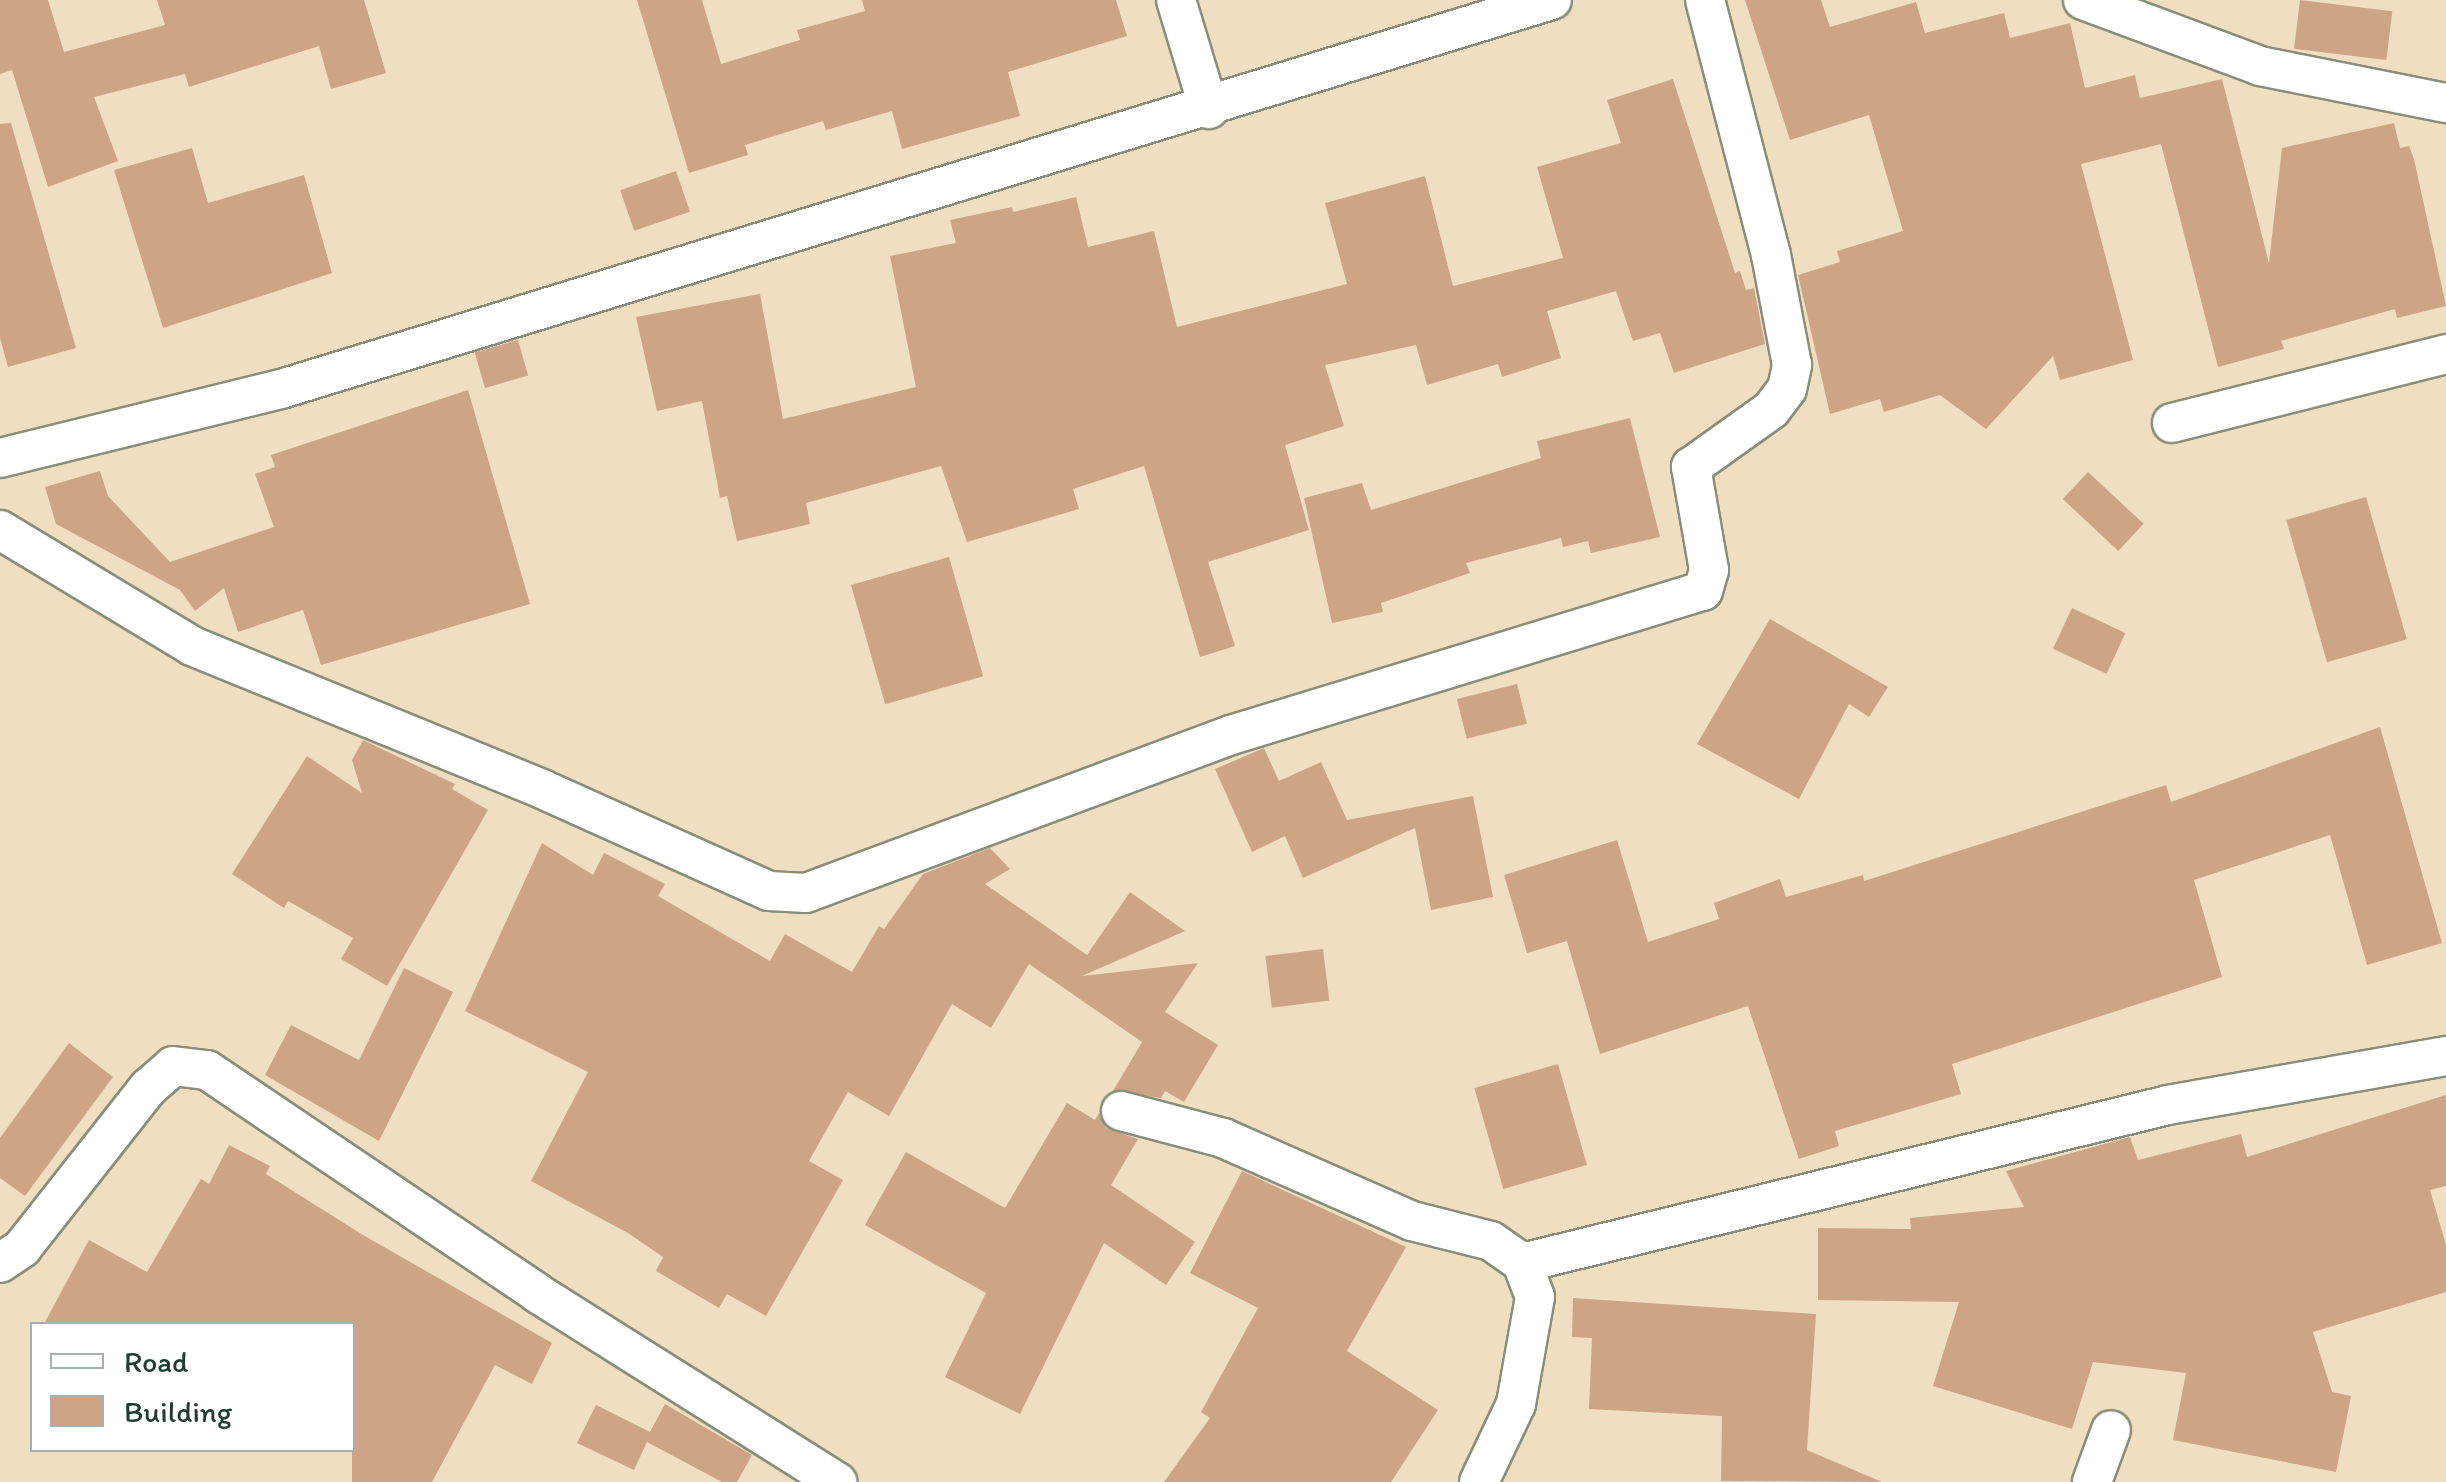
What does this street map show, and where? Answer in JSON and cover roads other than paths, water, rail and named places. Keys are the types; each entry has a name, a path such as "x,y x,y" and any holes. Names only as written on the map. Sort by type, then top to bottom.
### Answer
{"street":[{"path":"1176,0 1208,108"},
{"path":"0,458 281,389 1552,0"},
{"path":"0,530 192,646 542,788 769,891 806,893 1232,735 1702,592 1709,570 1691,467 1771,410 1787,390 1792,365 1771,255 1705,0"},
{"path":"2104,5 2260,66 2446,103"},
{"path":"2172,423 2446,354"},
{"path":"1522,1263 2168,1105 2446,1056"},
{"path":"0,1263 22,1248 148,1088 174,1066 207,1070 537,1293 837,1482"},
{"path":"1121,1111 1223,1138 1412,1221 1492,1241 1522,1263 1535,1297 1516,1404 1479,1482"},
{"path":"2092,1482 2111,1430"}]}
